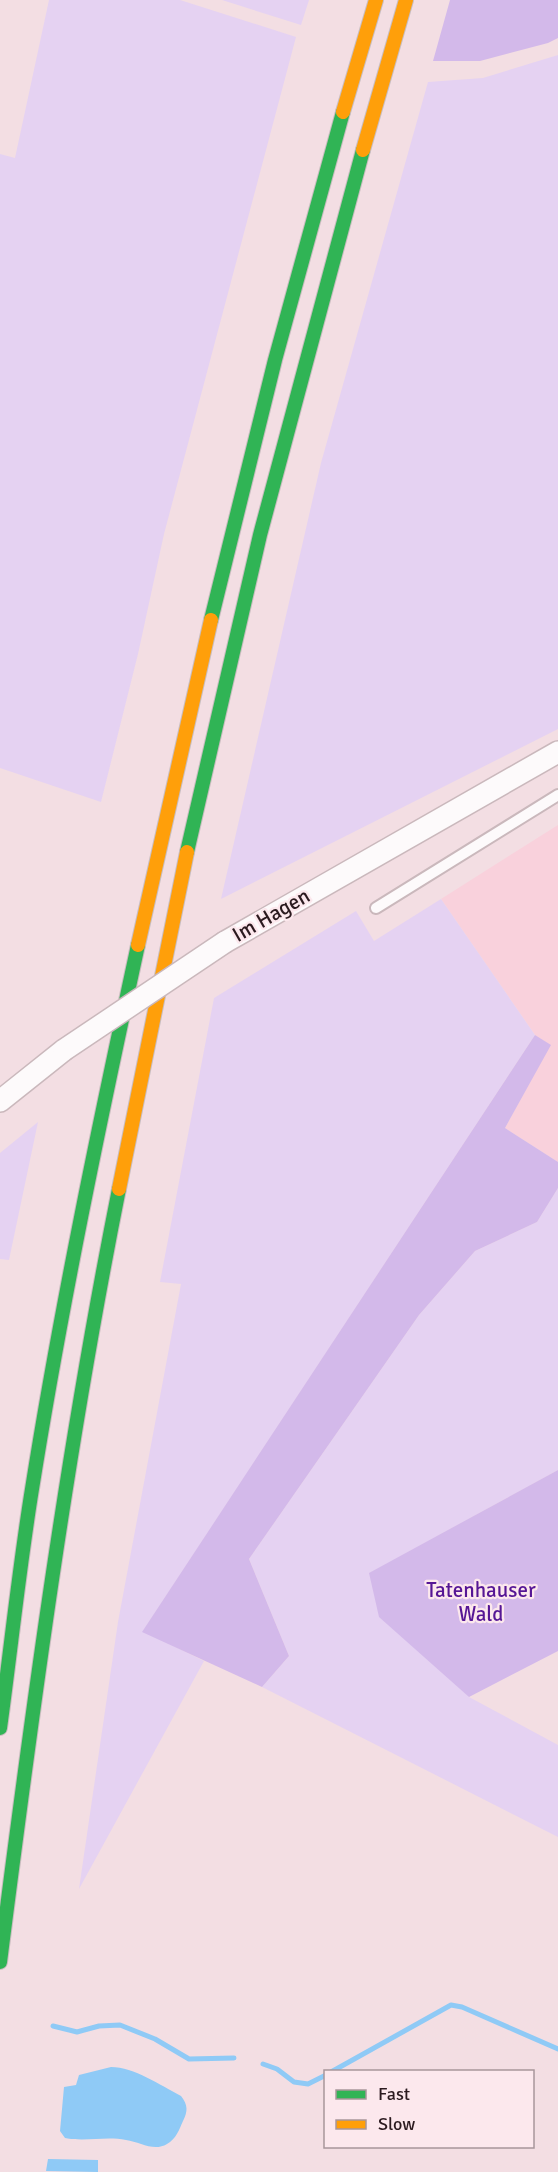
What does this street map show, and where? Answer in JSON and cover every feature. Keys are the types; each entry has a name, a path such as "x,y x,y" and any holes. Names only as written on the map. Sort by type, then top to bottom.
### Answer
{"highway":[{"path":"0,1728 32,1493 79,1225 168,799 231,533 298,273 376,0"},
{"path":"0,1962 21,1791 65,1498 110,1235 195,816 260,535 380,88 406,0"}],"street":[{"name":"Im Hagen","path":"0,1101 64,1050 225,942 558,752"}],"lane":[{"path":"376,908 558,795"}],"shaded area":[{"path":"49,0 180,0 296,37 164,534 138,654 101,802 0,768 0,154 15,158"},
{"path":"222,0 309,0 301,25"},
{"path":"558,55 558,729 221,899 321,463 428,82 483,78"},
{"path":"558,825 558,1162 505,1128 550,1045 535,1035 441,899"},
{"path":"441,899 535,1035 143,1631 204,1661 79,1889 118,1622 181,1284 160,1282 214,998 356,911 374,941"},
{"path":"38,1122 9,1260 0,1259 0,1153"},
{"path":"558,1188 558,1470 370,1573 469,1697 558,1745 558,1837 262,1687 289,1656 249,1559 419,1315 475,1251 537,1222"}],"green space":[{"path":"450,0 558,0 558,38 548,43 480,61 433,61"},
{"path":"535,1035 551,1045 505,1128 558,1162 558,1188 537,1222 475,1251 419,1315 249,1559 289,1656 262,1687 142,1632"},
{"name":"Tatenhauser Wald","path":"558,1470 558,1651 469,1697 379,1617 369,1573"}],"water":[{"path":"111,2067 138,2073 181,2096 186,2105 186,2114 173,2140 157,2147 118,2139 65,2138 60,2131 64,2087 76,2085 79,2075"},
{"path":"48,2159 98,2160 98,2172 46,2171"}],"waterway":[{"path":"335,2070 451,2005 462,2007 558,2049"},
{"path":"53,2026 77,2032 99,2026 120,2025 155,2039 189,2059 234,2058"},
{"path":"263,2064 277,2069 294,2082 308,2084 324,2076"}],"traffic: fast":[{"path":"211,620 275,360 343,112"},
{"path":"187,852 260,535 363,150"},
{"path":"0,1728 23,1549 43,1421 81,1216 138,945"},
{"path":"0,1962 25,1768 68,1478 119,1189"}],"traffic: slow":[{"path":"343,112 376,0"},
{"path":"363,150 406,0"},
{"path":"138,945 211,620"},
{"path":"119,1189 187,852"}]}
